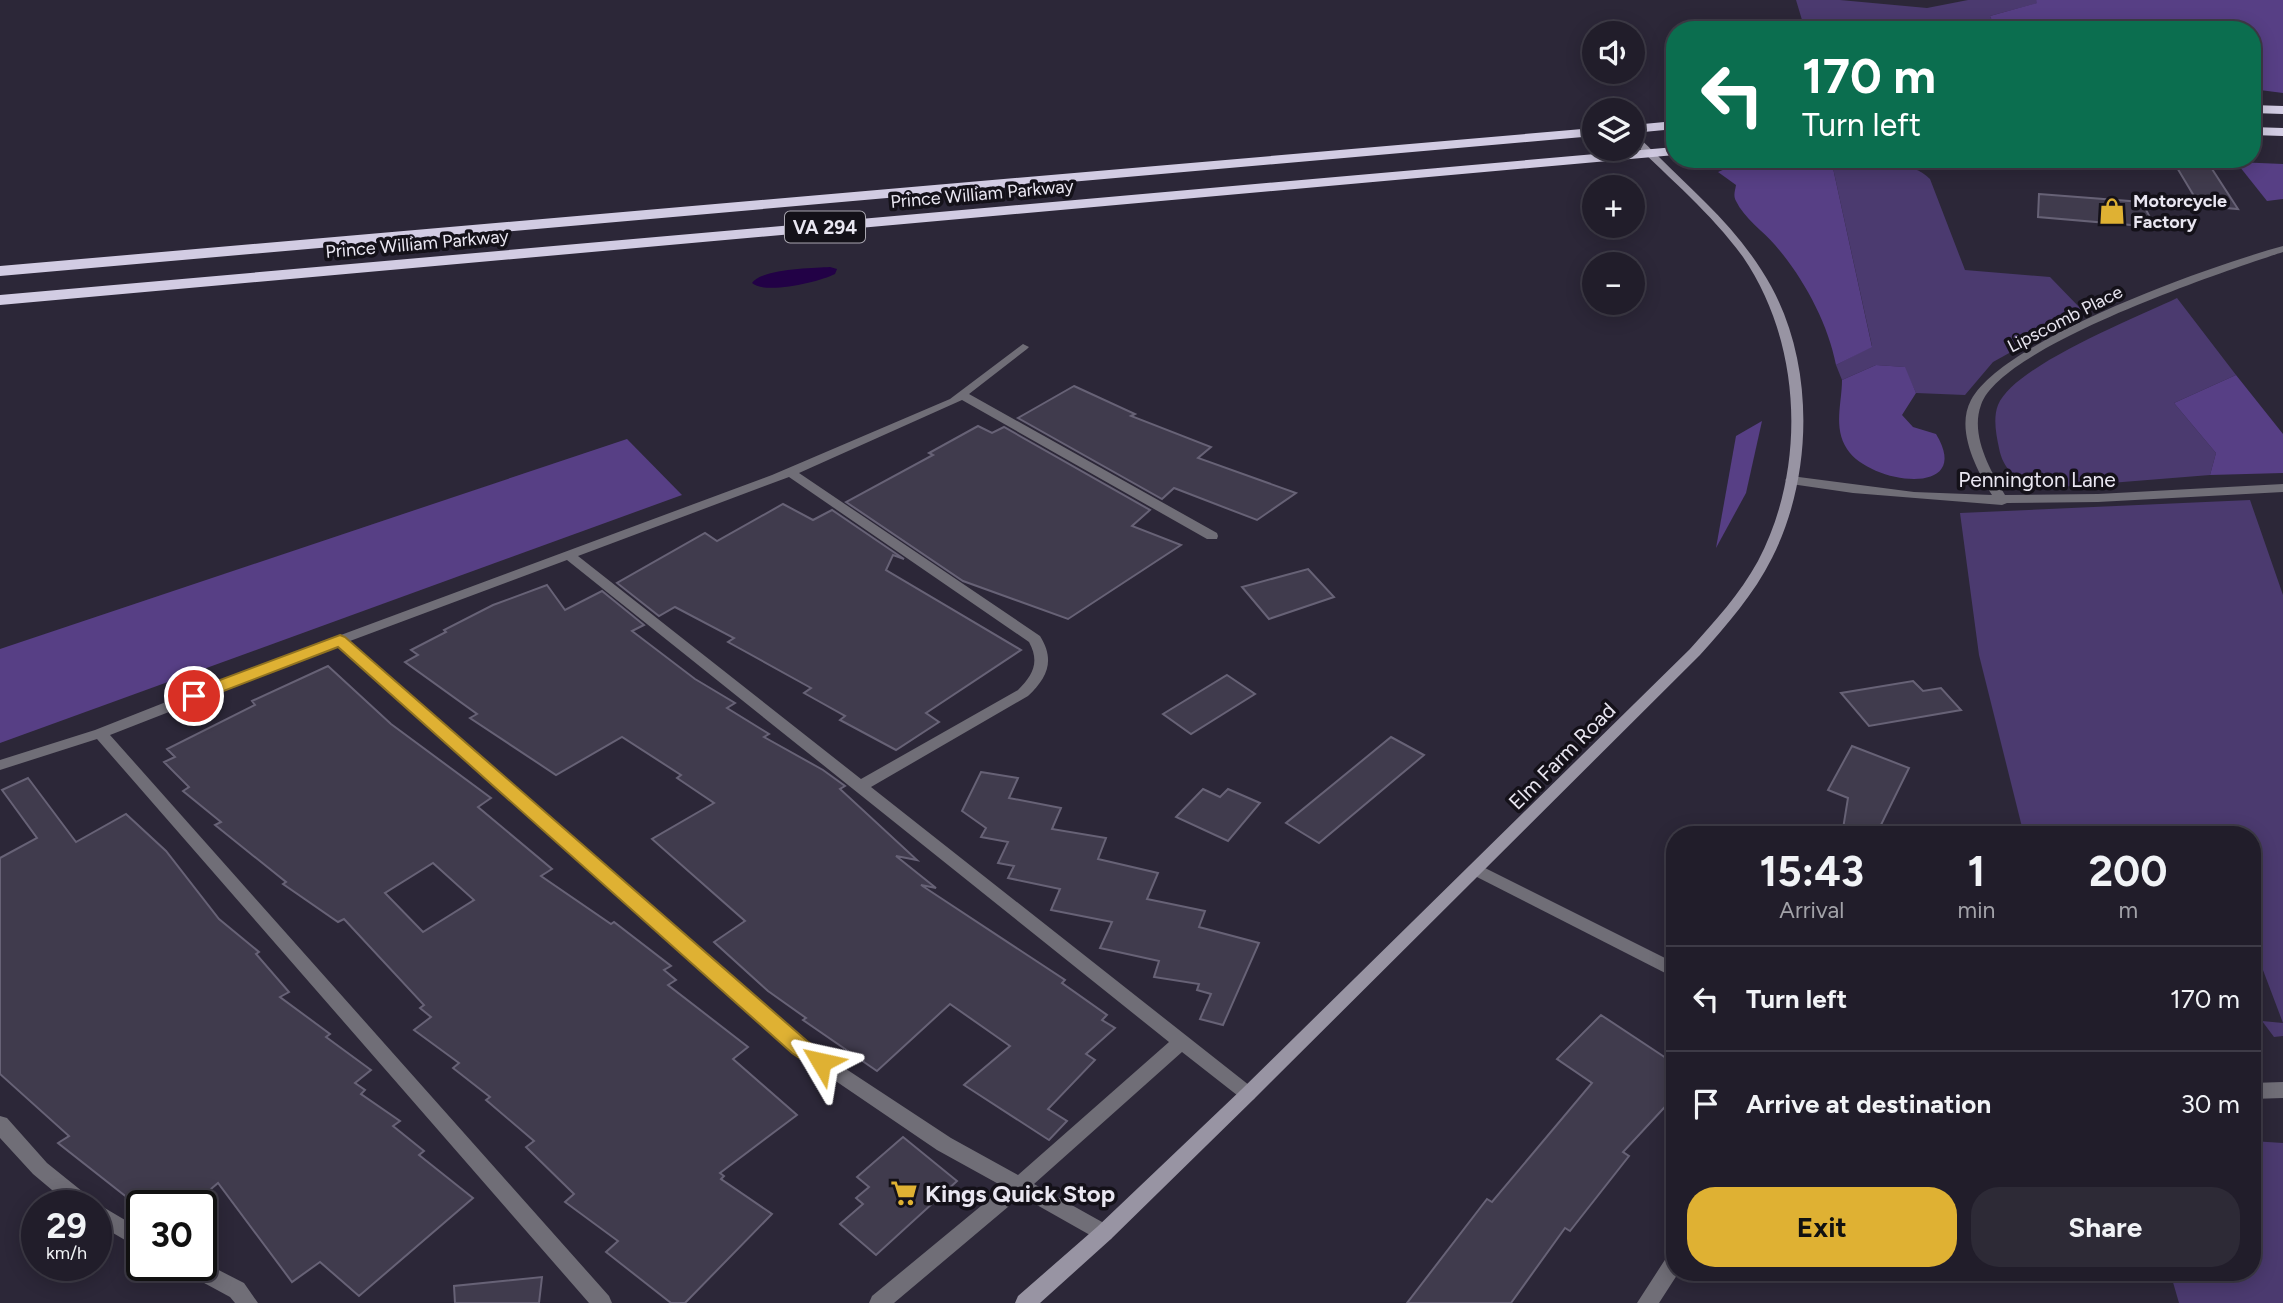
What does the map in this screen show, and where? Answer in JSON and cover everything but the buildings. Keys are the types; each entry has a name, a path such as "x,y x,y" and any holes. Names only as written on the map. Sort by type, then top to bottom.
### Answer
{"highway":[{"path":"2261,109 2283,110"},
{"path":"1645,127 1666,126"},
{"path":"2261,131 2283,132"},
{"name":"Prince William Parkway","path":"0,271 1582,133"},
{"name":"Prince William Parkway","path":"0,300 1666,152"}],"street":[{"name":"Elm Farm Road","path":"1025,1303 1104,1233 1248,1094 1695,652 1734,608 1772,545 1786,507 1796,436 1795,389 1780,322 1766,286 1747,256 1645,149"},
{"name":"Lipscomb Place","path":"2002,501 1983,470 1975,443 1974,418 1976,401 2004,370 2067,334 2141,299 2222,267 2283,249"},
{"path":"0,765 100,733 790,472 929,413 962,396 1023,346"},
{"path":"962,396 1212,536"},
{"path":"790,472 1035,639 1043,652 1044,666 1037,680 1023,692 860,787"},
{"name":"Pennington Lane","path":"1791,480 1897,496 2002,501 2083,501 2283,488"},
{"path":"568,555 1248,1094"},
{"path":"340,640 799,1047 944,1144 1104,1233"},
{"path":"100,733 602,1303"},
{"path":"1477,870 1666,966"},
{"path":"879,1303 1019,1186 1181,1042"},
{"path":"2261,1091 2283,1090"},
{"path":"0,1124 18,1147 64,1190"},
{"path":"1647,1303 1666,1274"},
{"path":"217,1280 237,1290 248,1303"}],"shaded area":[{"path":"1796,0 1840,0 1927,8 1968,0 2036,0 2038,3 1990,16 1992,21 1802,21"},
{"path":"2036,0 2283,0 2283,93 2261,90 2261,21 1992,21 1990,16 2037,3"},
{"path":"2261,163 2283,164 2283,199 2267,201 2241,168 2261,168"},
{"path":"1727,168 1833,168 1872,347 1836,365 1821,317 1795,271 1739,207 1734,193 1736,185 1718,172"},
{"path":"1833,168 1918,170 1930,179 1965,270 2050,277 2081,309 2081,313 1993,362 1965,395 1916,393 1904,367 1876,365 1842,380 1836,365 1872,346"},
{"path":"830,267 837,269 835,274 805,284 768,288 752,283 757,278 776,272"},
{"path":"2177,298 2236,375 2174,403 2216,453 2210,475 2048,488 2023,480 2010,471 2002,457 1995,421 1998,405 2009,390 2027,374 2078,344"},
{"path":"1876,365 1905,367 1916,393 1902,415 1913,427 1936,434 1944,454 1942,468 1931,476 1915,479 1876,471 1859,461 1843,441 1839,424 1842,380"},
{"path":"2236,375 2283,434 2283,473 2210,475 2216,453 2174,403"},
{"path":"1762,421 1746,493 1716,548 1736,436"},
{"path":"627,439 682,495 0,743 0,649"},
{"path":"2250,500 2283,595 2283,1023 2261,965 2261,826 2022,826 1979,655 1960,513"},
{"path":"2262,1021 2283,1023 2283,1036 2274,1037"},
{"path":"2261,1142 2283,1143 2283,1303 2179,1303 2173,1281 2261,1281"}],"place":[{"name":"Motorcycle Factory","path":"2112,211"},
{"name":"Kings Quick Stop","path":"904,1193"}],"route":[{"path":"194,696 340,640 799,1047 821,1062"}]}
